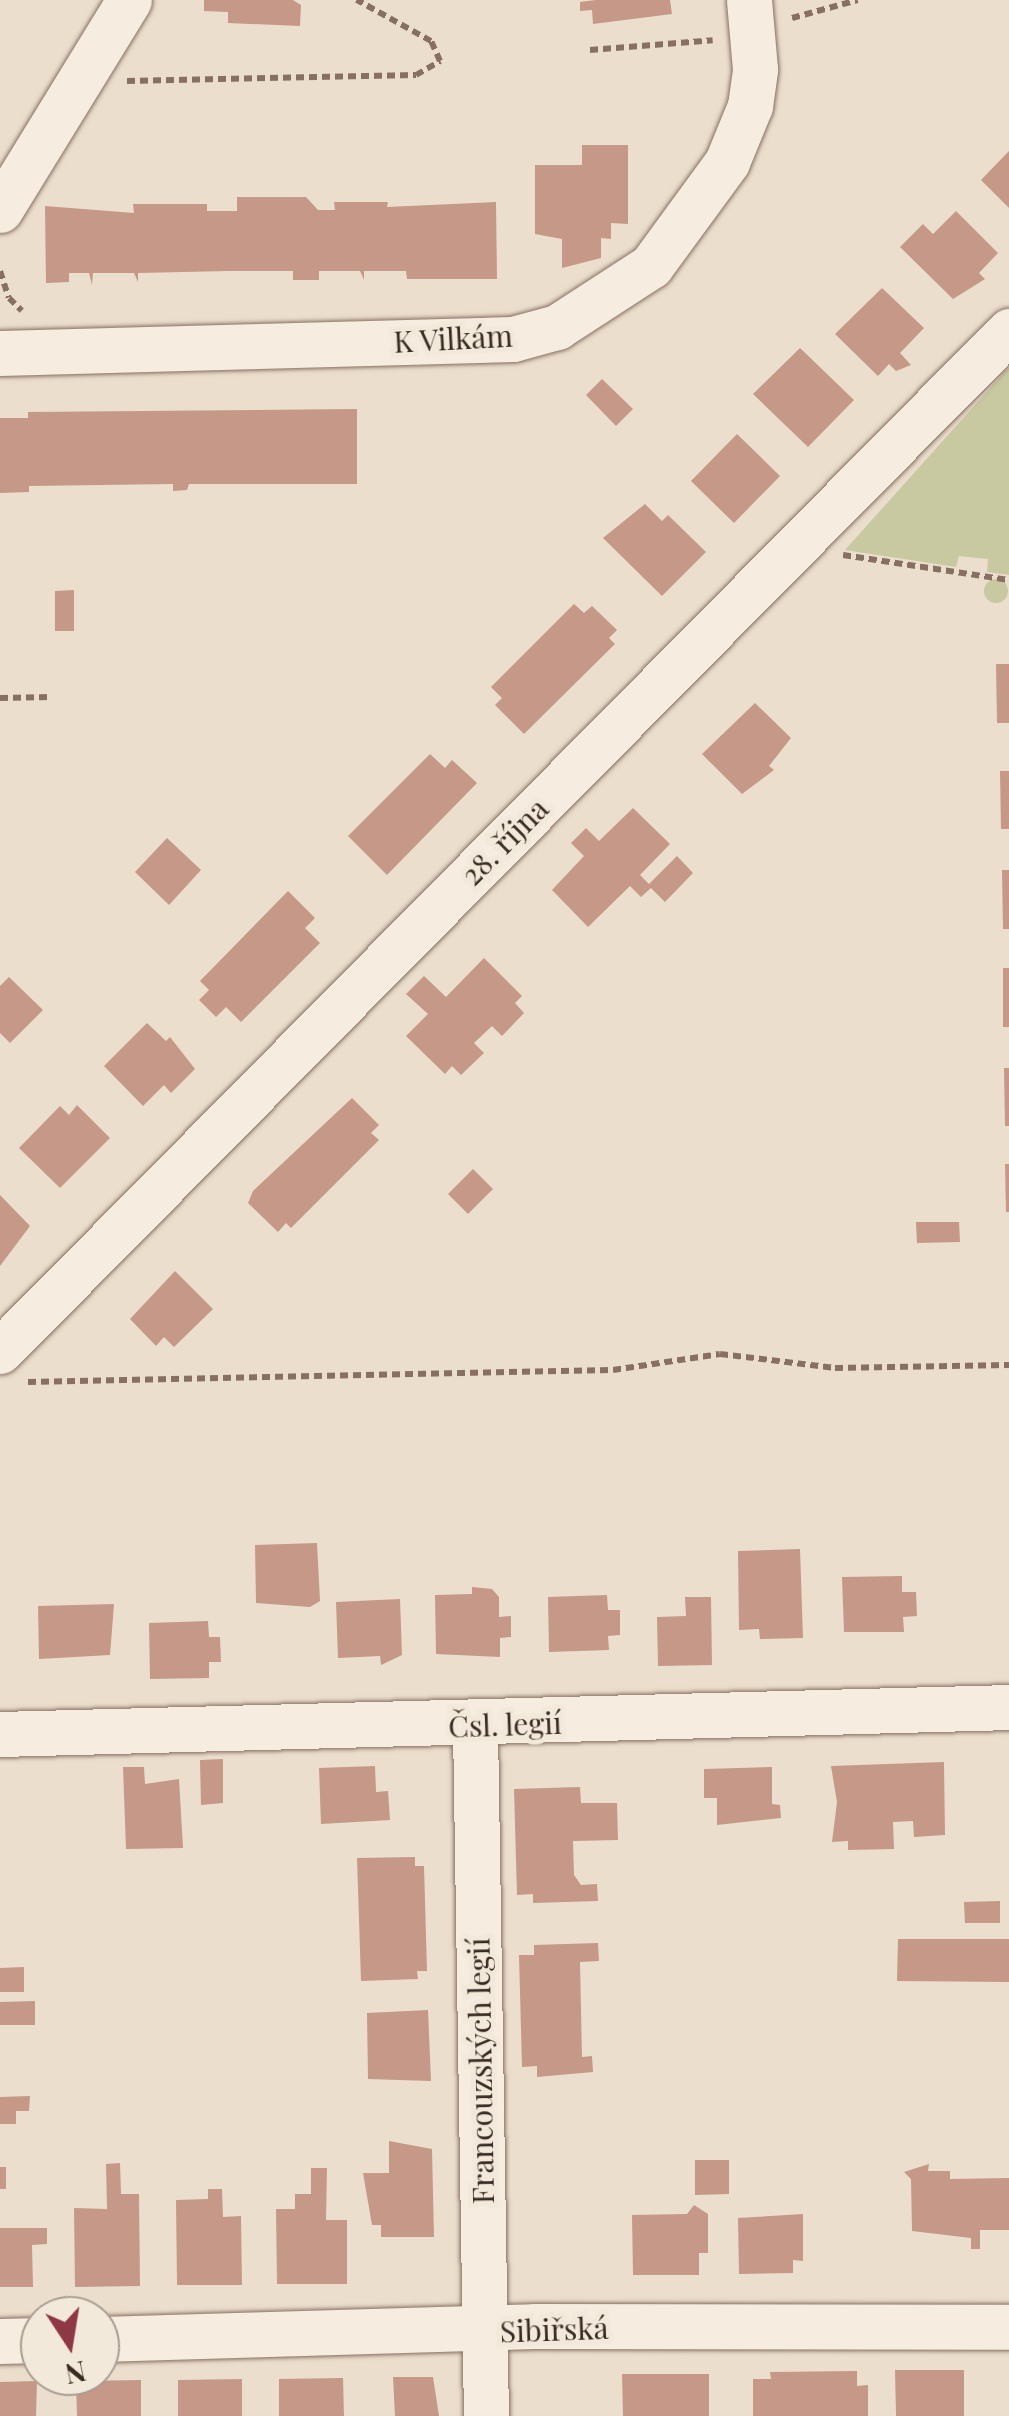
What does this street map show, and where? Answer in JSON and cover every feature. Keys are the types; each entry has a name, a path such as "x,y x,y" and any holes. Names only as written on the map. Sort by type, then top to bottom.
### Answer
{"street":[{"path":"0,210 129,0"},
{"name":"K Vilkám","path":"0,352 513,339 557,327 651,266 727,162 750,106 762,12"},
{"name":"28. října","path":"12,1366 1009,332"},
{"name":"Čsl. legií","path":"0,1734 475,1726 1009,1707"},
{"name":"Francouzských legií","path":"475,1726 486,2416"},
{"name":"Sibiřská","path":"120,2339 1009,2327"}],"path":[{"path":"120,81 416,75 440,61 431,41 357,0"},
{"path":"762,12 858,0"},
{"path":"590,50 726,39"},
{"path":"827,552 1009,580"},
{"path":"0,698 51,697"},
{"path":"12,1366 595,1371 720,1354 835,1368 1009,1365"}],"green space":[{"path":"1009,367 1009,575 987,572 988,559 959,556 956,567 845,550"},
{"path":"996,579 1008,591 996,603 984,591"}],"building":[{"path":"204,0 293,0 301,5 300,26 228,23 228,12 204,11"},
{"path":"670,0 672,14 593,24 592,10 580,11 580,2"},
{"path":"582,145 628,145 628,224 611,223 611,239 601,238 601,258 562,268 562,239 535,234 535,165 582,165"},
{"path":"1009,151 1009,208 981,180"},
{"path":"237,197 306,197 318,210 335,210 334,202 388,202 387,207 496,202 497,279 407,279 406,271 364,271 364,280 360,271 319,271 319,280 293,280 293,271 228,271 138,273 138,282 134,273 93,273 92,285 89,273 69,273 69,282 46,283 45,206 134,213 133,204 207,204 207,211 237,211"},
{"path":"956,211 998,253 979,273 985,279 953,299 900,247 923,224 933,234"},
{"path":"882,288 924,328 900,353 911,365 896,371 889,364 878,376 835,334"},
{"path":"800,348 854,400 808,447 753,394"},
{"path":"602,379 633,409 616,426 586,395"},
{"path":"357,409 357,484 189,484 187,490 173,491 173,484 29,486 29,492 0,493 0,418 28,418 28,412"},
{"path":"737,434 780,476 734,523 691,481"},
{"path":"645,504 662,521 668,515 706,552 662,596 603,538"},
{"path":"74,590 74,631 55,631 55,591"},
{"path":"574,604 584,613 592,606 617,630 609,638 615,644 524,734 495,705 502,698 491,687"},
{"path":"996,664 1009,664 1009,723 997,723"},
{"path":"755,703 791,738 769,766 774,770 742,794 702,754"},
{"path":"430,754 445,768 452,760 477,783 387,875 348,836"},
{"path":"1000,771 1009,771 1009,829 1001,829"},
{"path":"633,808 670,844 640,875 649,884 677,856 693,873 665,902 651,888 641,897 630,886 588,927 552,890 584,856 571,843 586,828 599,841"},
{"path":"167,838 201,870 169,905 135,872"},
{"path":"1002,870 1009,870 1009,929 1003,929"},
{"path":"288,891 315,918 305,928 320,943 241,1022 226,1007 216,1017 199,1000 209,990 200,981"},
{"path":"484,958 522,996 515,1003 524,1013 502,1036 492,1026 474,1043 484,1053 461,1075 452,1066 445,1074 406,1036 428,1014 406,994 424,976 446,997"},
{"path":"1003,968 1009,968 1009,1027 1003,1027"},
{"path":"9,977 43,1010 10,1043 0,1033 0,986"},
{"path":"147,1023 166,1041 170,1037 195,1069 171,1093 164,1085 143,1106 104,1066"},
{"path":"1004,1068 1009,1068 1009,1126 1005,1126"},
{"path":"352,1098 379,1125 371,1133 379,1140 291,1228 286,1223 278,1232 248,1203 253,1191"},
{"path":"77,1105 110,1138 60,1188 19,1148 60,1106 69,1115"},
{"path":"1005,1164 1009,1164 1009,1212 1006,1212"},
{"path":"473,1169 493,1189 468,1214 448,1194"},
{"path":"0,1195 30,1226 0,1266"},
{"path":"916,1222 959,1222 960,1242 917,1243"},
{"path":"175,1271 213,1309 174,1347 164,1337 156,1346 130,1319"},
{"path":"317,1543 320,1601 310,1607 256,1603 255,1545"},
{"path":"800,1549 803,1638 760,1639 759,1629 739,1630 738,1551"},
{"path":"902,1576 902,1592 916,1592 917,1616 903,1617 904,1632 844,1632 842,1577"},
{"path":"472,1587 492,1589 499,1597 499,1617 511,1616 511,1637 500,1638 500,1657 436,1654 435,1595 472,1594"},
{"path":"607,1595 608,1610 620,1610 620,1635 608,1636 609,1650 549,1652 548,1597"},
{"path":"685,1597 711,1597 712,1665 658,1666 657,1617 686,1616"},
{"path":"400,1599 402,1655 381,1665 380,1656 338,1658 336,1602"},
{"path":"114,1604 110,1655 39,1659 38,1606"},
{"path":"208,1621 209,1637 220,1637 221,1662 209,1662 209,1678 150,1679 149,1623"},
{"path":"223,1759 223,1803 201,1805 200,1760"},
{"path":"944,1762 945,1835 914,1837 913,1821 893,1822 894,1849 848,1850 848,1841 832,1842 837,1802 831,1766"},
{"path":"375,1766 376,1792 388,1791 390,1820 321,1824 319,1768"},
{"path":"123,1767 144,1767 145,1784 179,1779 183,1848 126,1849"},
{"path":"772,1767 772,1804 780,1805 781,1818 717,1825 717,1798 704,1798 704,1769"},
{"path":"580,1787 581,1803 617,1803 618,1840 573,1841 574,1875 581,1885 597,1884 598,1901 533,1903 533,1894 517,1895 514,1789"},
{"path":"415,1857 415,1866 424,1866 427,1971 417,1971 418,1979 361,1981 357,1858"},
{"path":"1000,1901 1000,1923 965,1923 964,1902"},
{"path":"898,1939 1009,1939 1009,1982 897,1981"},
{"path":"598,1943 599,1961 580,1962 582,2057 592,2056 593,2072 537,2077 537,2066 522,2067 519,1955 534,1955 534,1945"},
{"path":"24,1967 24,1992 0,1992 0,1968"},
{"path":"35,2001 35,2025 0,2025 0,2002"},
{"path":"428,2010 431,2081 368,2079 367,2013"},
{"path":"30,2096 29,2111 16,2111 16,2124 0,2124 0,2097"},
{"path":"389,2141 432,2149 434,2237 381,2237 381,2225 372,2225 363,2173 389,2173"},
{"path":"695,2160 729,2160 729,2194 695,2195"},
{"path":"120,2163 121,2194 139,2194 140,2286 75,2287 74,2208 107,2209 106,2164"},
{"path":"929,2164 928,2171 950,2171 950,2179 1009,2178 1009,2230 980,2230 980,2249 971,2249 971,2238 912,2231 911,2179 904,2172"},
{"path":"0,2167 6,2167 6,2189 0,2189"},
{"path":"311,2168 327,2168 326,2220 347,2220 347,2284 277,2284 276,2209 295,2209 295,2194 311,2194"},
{"path":"208,2189 222,2189 223,2217 241,2216 242,2285 177,2285 176,2200 208,2199"},
{"path":"694,2205 708,2214 708,2253 699,2253 699,2275 633,2275 632,2215 687,2214"},
{"path":"803,2214 803,2261 793,2260 793,2273 739,2274 738,2218"},
{"path":"0,2228 47,2228 47,2244 32,2245 33,2287 0,2287"},
{"path":"895,2370 964,2370 964,2416 896,2416"},
{"path":"857,2371 857,2386 868,2385 868,2416 753,2416 753,2379 771,2379 770,2372"},
{"path":"622,2374 709,2374 709,2416 623,2416"},
{"path":"393,2377 433,2377 439,2416 395,2416"},
{"path":"343,2378 344,2416 279,2416 279,2379"},
{"path":"242,2379 242,2416 178,2416 178,2380"},
{"path":"120,2380 141,2380 141,2416 77,2416 76,2396 120,2396"},
{"path":"20,2381 20,2396 37,2396 36,2416 0,2416 0,2382"}]}
